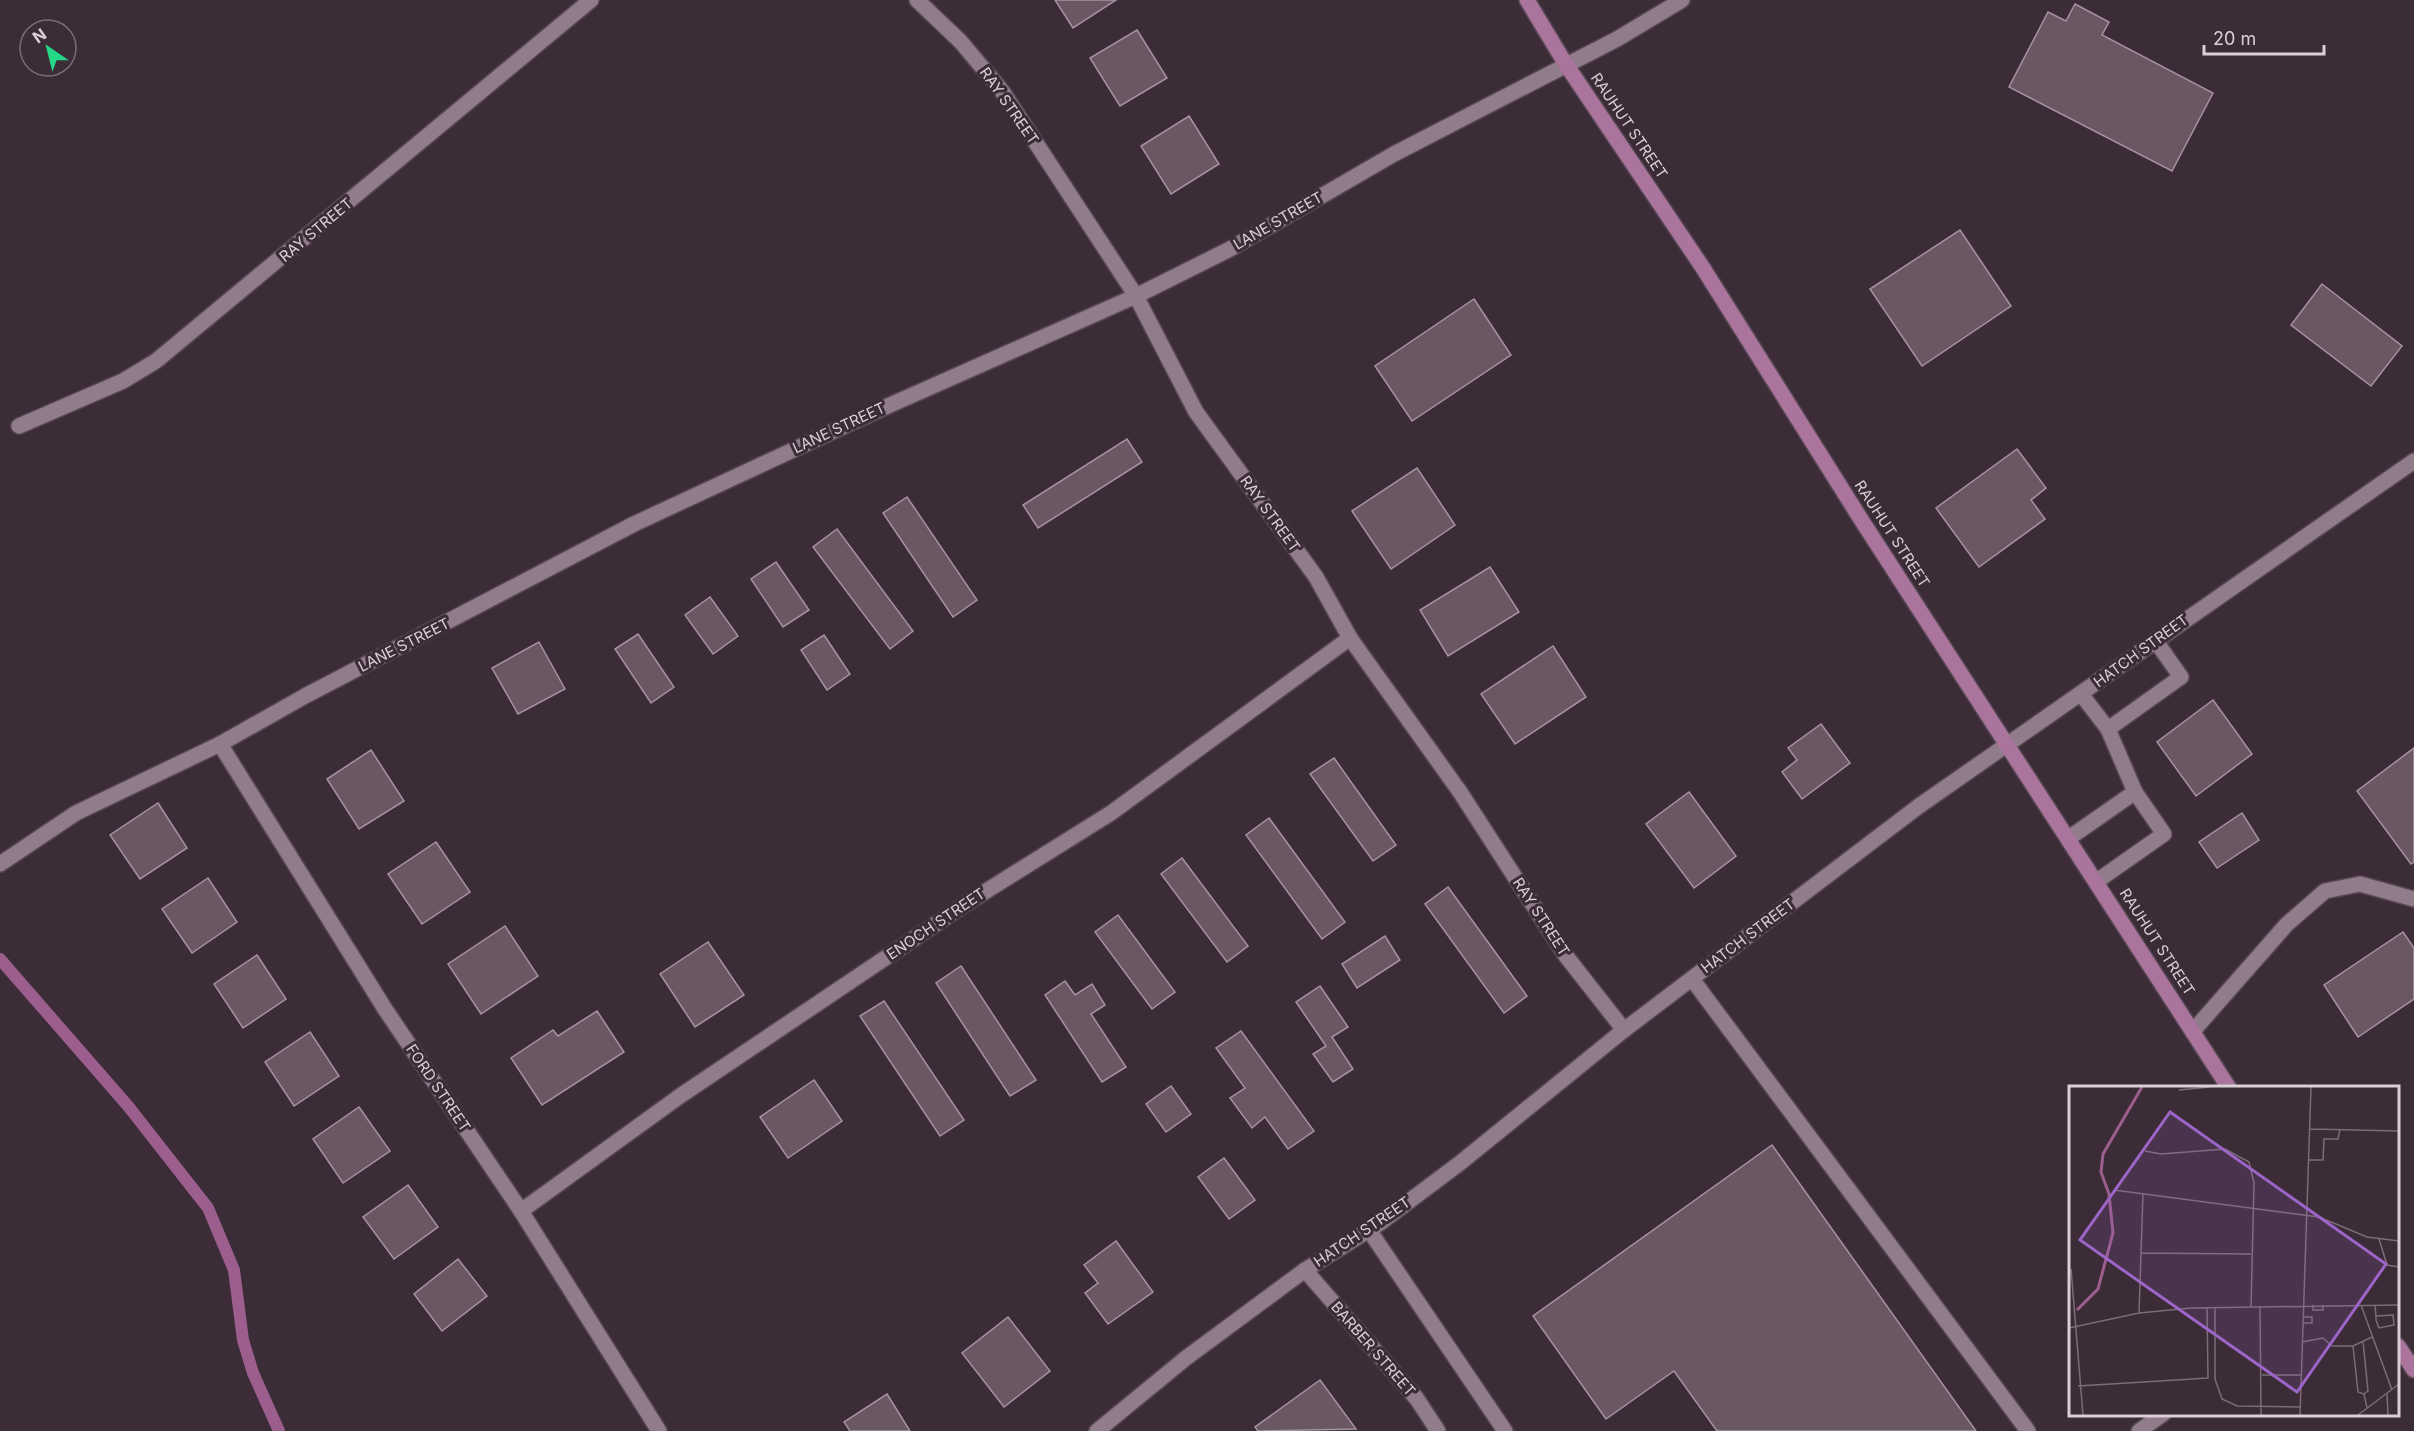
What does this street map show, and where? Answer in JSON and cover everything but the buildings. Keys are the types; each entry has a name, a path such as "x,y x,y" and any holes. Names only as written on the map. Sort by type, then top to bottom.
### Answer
{"main road":[{"name":"RAUHUT STREET","path":"1527,0 1565,63 1703,268 1862,521 2228,1086"},
{"path":"2399,1349 2414,1370"}],"street":[{"name":"RAY STREET","path":"19,426 123,381 156,361 591,0"},
{"name":"RAY STREET","path":"917,0 961,42 1002,91 1136,296 1196,412 1316,577 1350,638 1460,792 1566,956 1624,1030"},
{"name":"LANE STREET","path":"0,864 76,813 220,744 305,696 634,524 881,409 1136,296 1230,249 1394,154 1565,63 1617,39 1682,0"},
{"name":"HATCH STREET","path":"1097,1431 1186,1358 1305,1270 1369,1230 1460,1163 1624,1030 1919,806 2414,461"},
{"name":"ENOCH STREET","path":"521,1211 680,1096 927,929 1111,813 1350,638"},
{"path":"2108,729 2181,677 2155,640"},
{"path":"2081,694 2108,729 2135,792 2164,834 2097,881"},
{"name":"FORD STREET","path":"220,744 385,1009 521,1211 659,1431"},
{"path":"2069,838 2135,792"},
{"path":"2193,1031 2287,924 2325,891 2360,884 2414,899"},
{"path":"1692,979 2028,1431"},
{"path":"1369,1230 1505,1431"},
{"name":"BARBER STREET","path":"1305,1270 1418,1399 1438,1431"},
{"path":"2139,1431 2160,1416"}],"waterway":[{"path":"0,959 128,1106 208,1208 234,1270 243,1340 253,1373 279,1431"}]}
